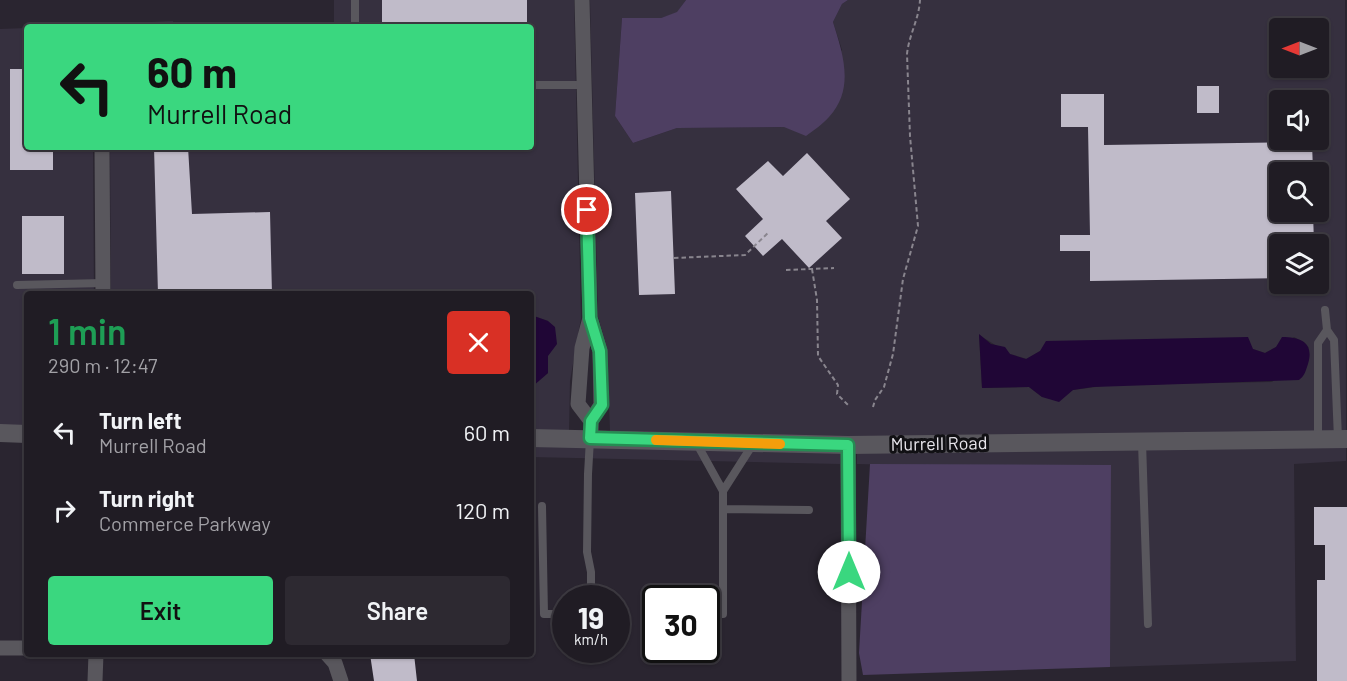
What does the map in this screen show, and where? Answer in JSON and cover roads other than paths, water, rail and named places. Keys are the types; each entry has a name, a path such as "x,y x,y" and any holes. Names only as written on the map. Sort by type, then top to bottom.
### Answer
{"street":[{"path":"582,0 590,318 600,351 602,405 591,430"},
{"path":"102,150 103,288"},
{"path":"590,318 582,348 578,404 591,430"},
{"name":"Murrell Road","path":"534,438 591,430 696,441 848,445 1343,439"},
{"path":"0,433 24,434"},
{"path":"848,445 849,681"},
{"path":"0,648 24,648"},
{"path":"95,681 96,657"},
{"path":"330,657 336,663 341,681"}],"lane":[{"path":"356,0 356,24"},
{"path":"534,86 584,86"},
{"path":"17,285 103,288"},
{"path":"1325,310 1327,330 1334,340 1343,439"},
{"path":"1318,439 1318,343 1327,330"},
{"path":"591,430 587,552 591,585"},
{"path":"696,441 723,490 723,614 720,614"},
{"path":"1142,442 1148,624"},
{"path":"723,490 753,443"},
{"path":"542,506 544,614 552,614"},
{"path":"723,509 809,510"}]}
